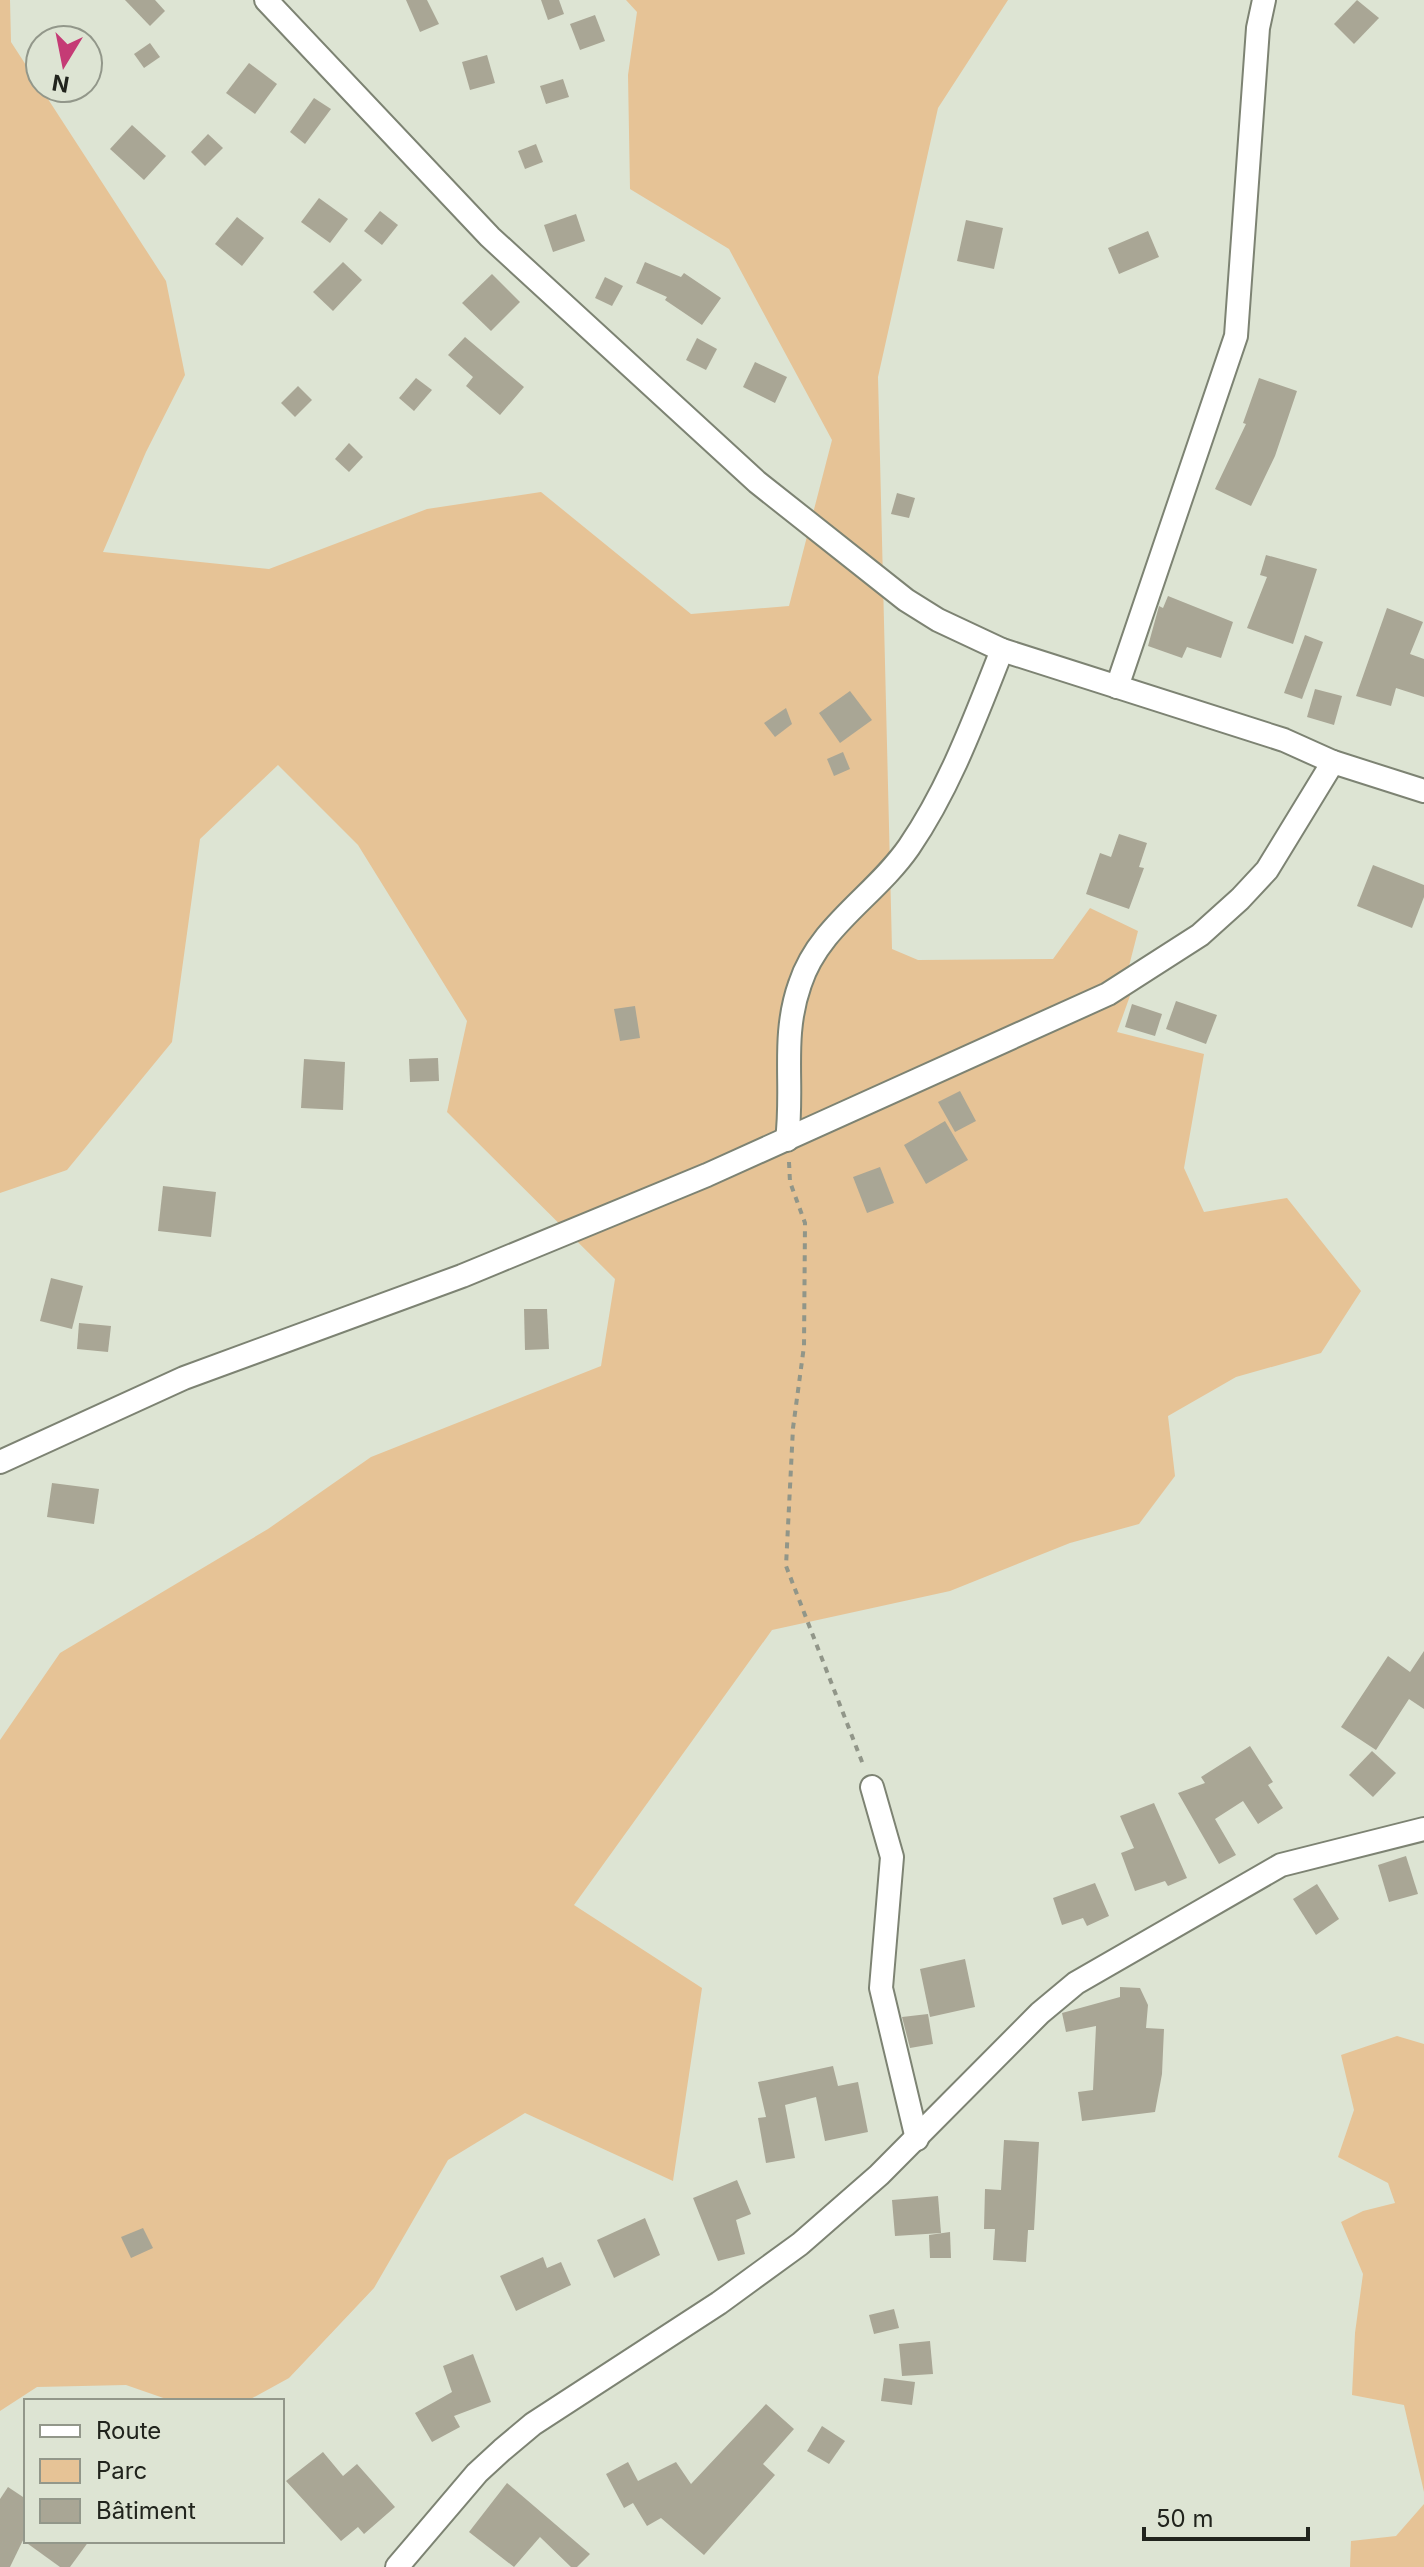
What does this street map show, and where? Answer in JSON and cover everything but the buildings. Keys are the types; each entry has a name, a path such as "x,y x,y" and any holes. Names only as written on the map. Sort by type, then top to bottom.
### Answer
{"street":[{"path":"266,0 490,237 757,482 906,600 938,620 1002,650 1284,740 1333,762 1424,791"},
{"path":"1117,687 1236,336 1258,28 1264,0"},
{"path":"787,1140 791,1110 786,1046 799,984 819,943 908,849 965,745 1002,650"},
{"path":"0,1462 184,1378 462,1276 787,1140 1108,994 1200,935 1267,870 1333,762"},
{"path":"872,1787 892,1857 881,1988 917,2139"},
{"path":"397,2567 477,2473 502,2450 533,2424 764,2271 917,2139 1040,2013 1076,1983 1281,1865 1424,1829"}],"path":[{"path":"787,1140 790,1182 805,1223 805,1239 804,1346 793,1428 786,1566 872,1787"}],"green space":[{"path":"0,0 10,0 11,42 24,62 24,104 51,104 166,281 185,375 146,452 103,552 269,569 427,509 541,492 691,614 789,606 832,440 729,249 630,189 628,75 637,12 626,0 1008,0 938,108 878,377 892,949 918,960 1053,959 1090,908 1138,931 1128,970 1131,993 1117,1032 1204,1054 1184,1168 1204,1212 1287,1198 1361,1291 1321,1353 1236,1377 1168,1416 1175,1476 1139,1524 1070,1543 950,1591 772,1630 574,1905 702,1988 673,2181 525,2113 448,2160 374,2288 289,2378 251,2399 166,2399 126,2385 37,2387 0,2411 0,1740 60,1653 268,1529 371,1457 601,1366 615,1279 447,1112 467,1021 358,845 278,765 200,839 172,1042 67,1170 0,1193"},
{"path":"1397,2036 1424,2044 1424,2492 1404,2405 1352,2395 1355,2333 1363,2274 1341,2222 1363,2211 1395,2203 1388,2183 1338,2157 1354,2110 1341,2055"},
{"path":"1424,2504 1424,2567 1350,2567 1351,2541 1396,2536"}]}
